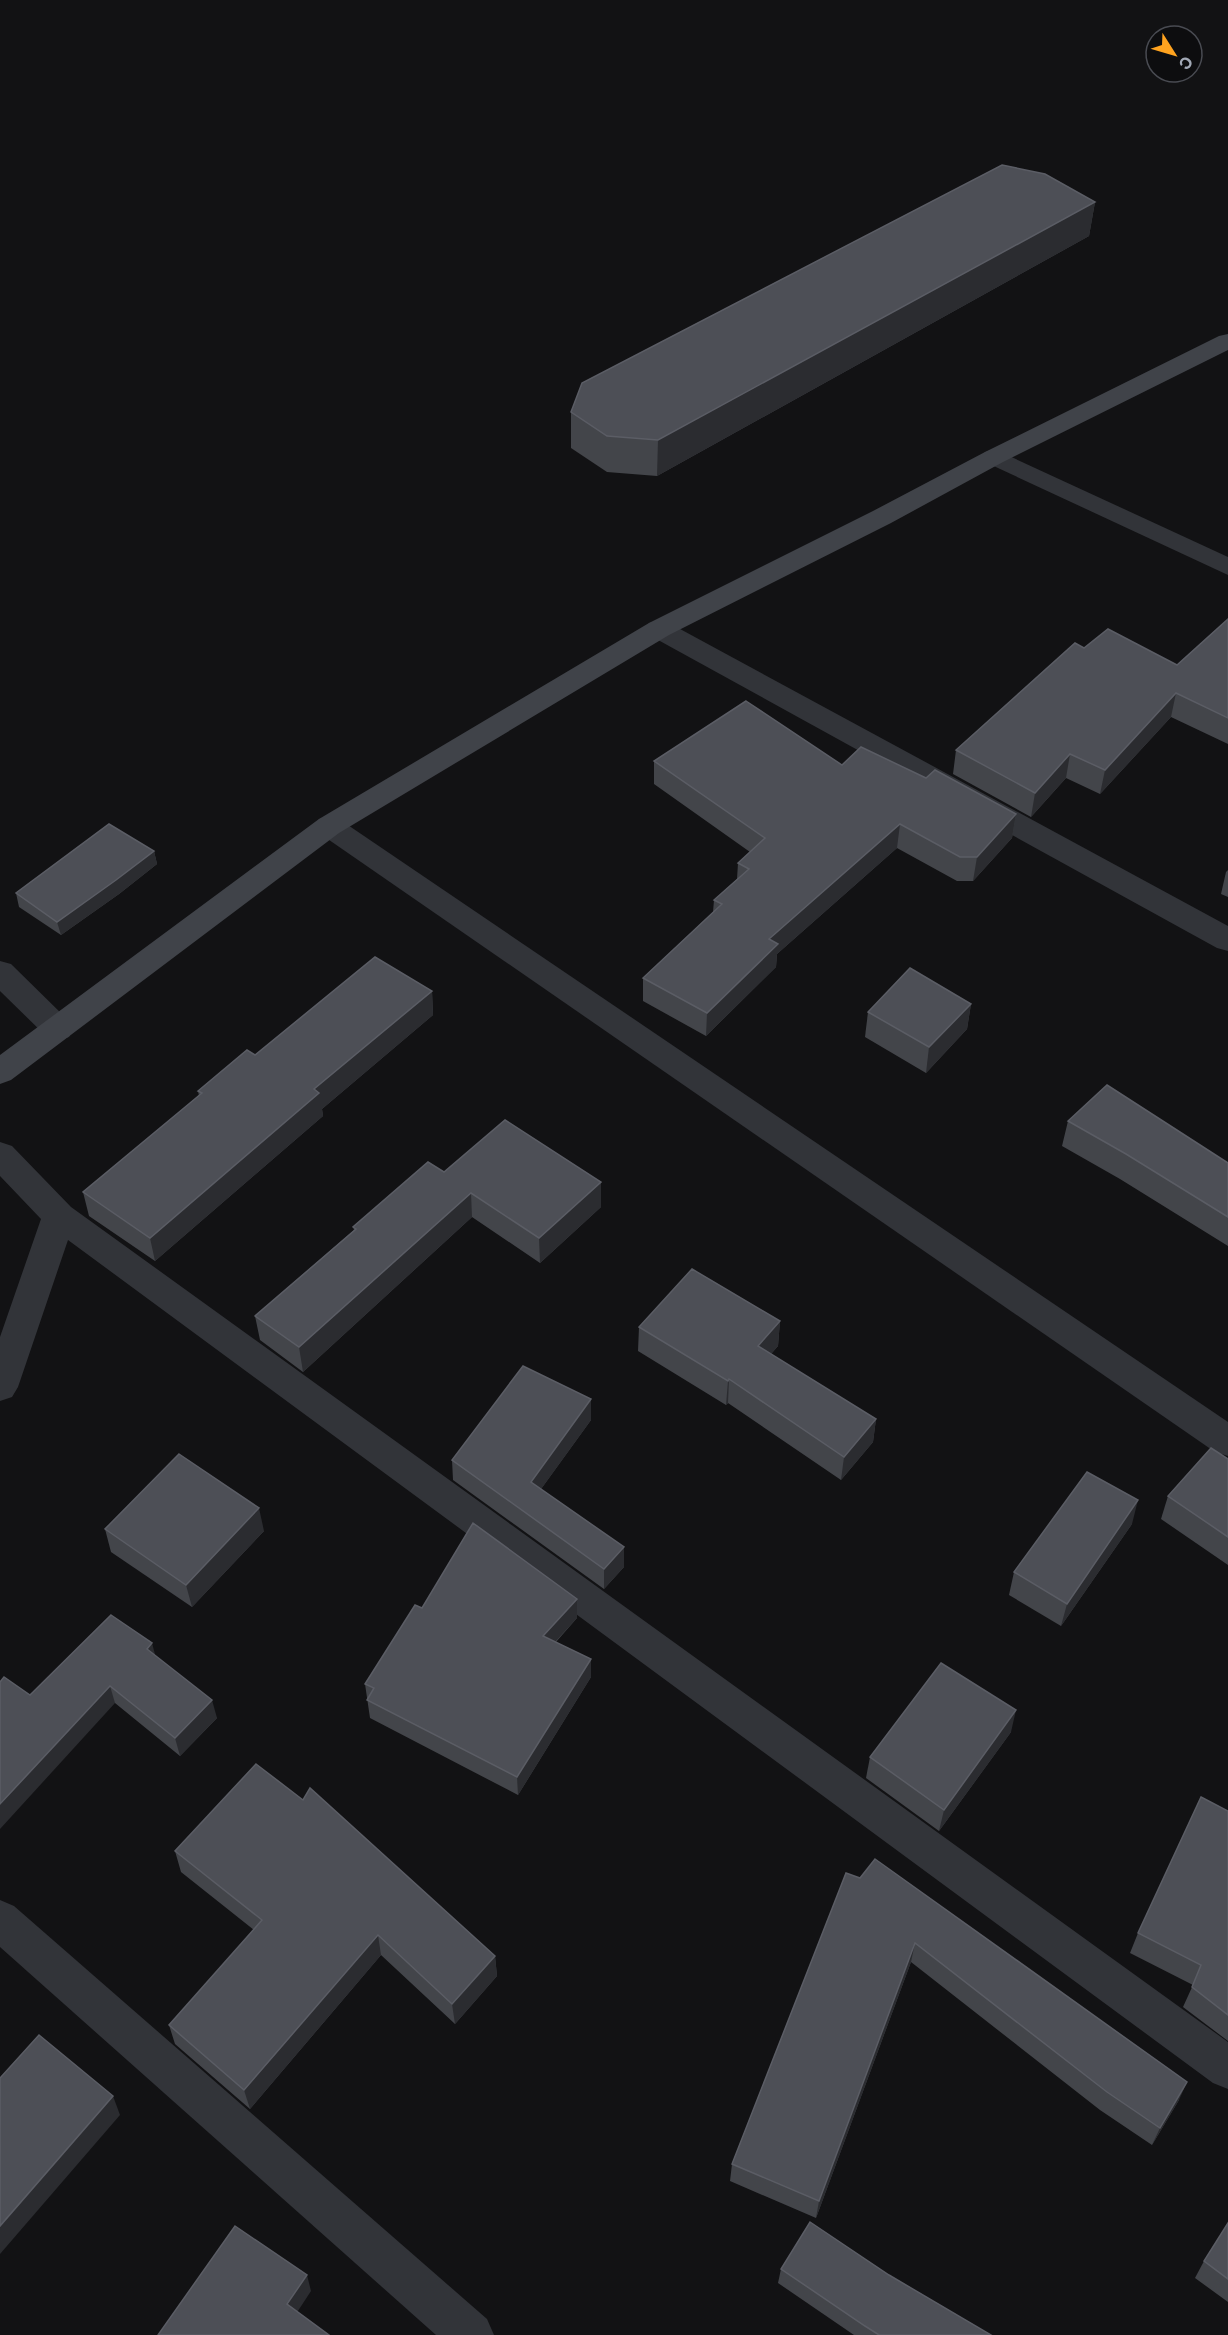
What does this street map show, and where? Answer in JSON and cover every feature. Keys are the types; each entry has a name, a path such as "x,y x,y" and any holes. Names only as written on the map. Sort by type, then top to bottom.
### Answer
{"main road":[{"path":"0,1072 329,826 658,629 882,517 994,457 1228,341"}],"street":[{"path":"994,457 1228,567"},
{"path":"658,629 1228,940"},
{"path":"329,826 1228,1441"},
{"path":"0,972 58,1029"},
{"path":"0,1155 58,1216 1228,2068"},
{"path":"0,1387 58,1216"},
{"path":"0,1920 471,2335"}],"building":[{"path":"1002,165 1045,174 1095,202 658,440 607,436 571,412 582,383"},
{"path":"1228,619 1228,718 1176,693 1105,770 1070,754 1035,793 956,750 1075,643 1084,648 1108,629 1177,665"},
{"path":"746,701 842,765 861,747 926,778 935,770 1016,814 977,857 960,857 900,824 769,939 778,944 707,1013 643,978 722,904 714,900 749,869 738,863 765,838 654,761"},
{"path":"109,824 154,851 57,922 16,893"},
{"path":"375,957 432,991 314,1089 319,1093 150,1238 83,1192 202,1093 198,1091 247,1050 255,1055"},
{"path":"910,968 971,1004 929,1047 868,1012"},
{"path":"1107,1085 1228,1163 1228,1217 1068,1121"},
{"path":"505,1120 601,1182 539,1238 471,1193 299,1347 255,1316 356,1229 353,1227 428,1162 444,1172"},
{"path":"692,1269 780,1321 758,1346 876,1419 844,1457 729,1379 728,1381 639,1327"},
{"path":"523,1366 591,1399 531,1482 624,1547 604,1569 452,1460"},
{"path":"1211,1448 1228,1459 1228,1537 1168,1496"},
{"path":"179,1454 259,1508 186,1585 105,1529"},
{"path":"1087,1472 1138,1500 1067,1604 1014,1572"},
{"path":"473,1523 577,1599 543,1636 591,1659 517,1777 367,1700 374,1688 365,1684 415,1605 422,1608"},
{"path":"111,1615 152,1643 147,1649 212,1700 175,1738 110,1686 0,1804 0,1682 4,1677 30,1695"},
{"path":"941,1663 1016,1710 944,1810 870,1757"},
{"path":"256,1764 303,1800 310,1788 495,1956 452,2004 378,1935 244,2090 169,2025 262,1920 175,1851"},
{"path":"1201,1797 1228,1811 1228,2015 1192,1987 1201,1965 1138,1933"},
{"path":"875,1859 1187,2082 1160,2128 1107,2092 915,1943 819,2201 732,2164 846,1873 860,1878"},
{"path":"39,2035 113,2096 0,2226 0,2078"},
{"path":"810,2222 889,2275 991,2335 879,2335 781,2269"},
{"path":"1228,2223 1228,2279 1204,2261"},
{"path":"235,2226 307,2275 287,2304 329,2335 158,2335"}]}
